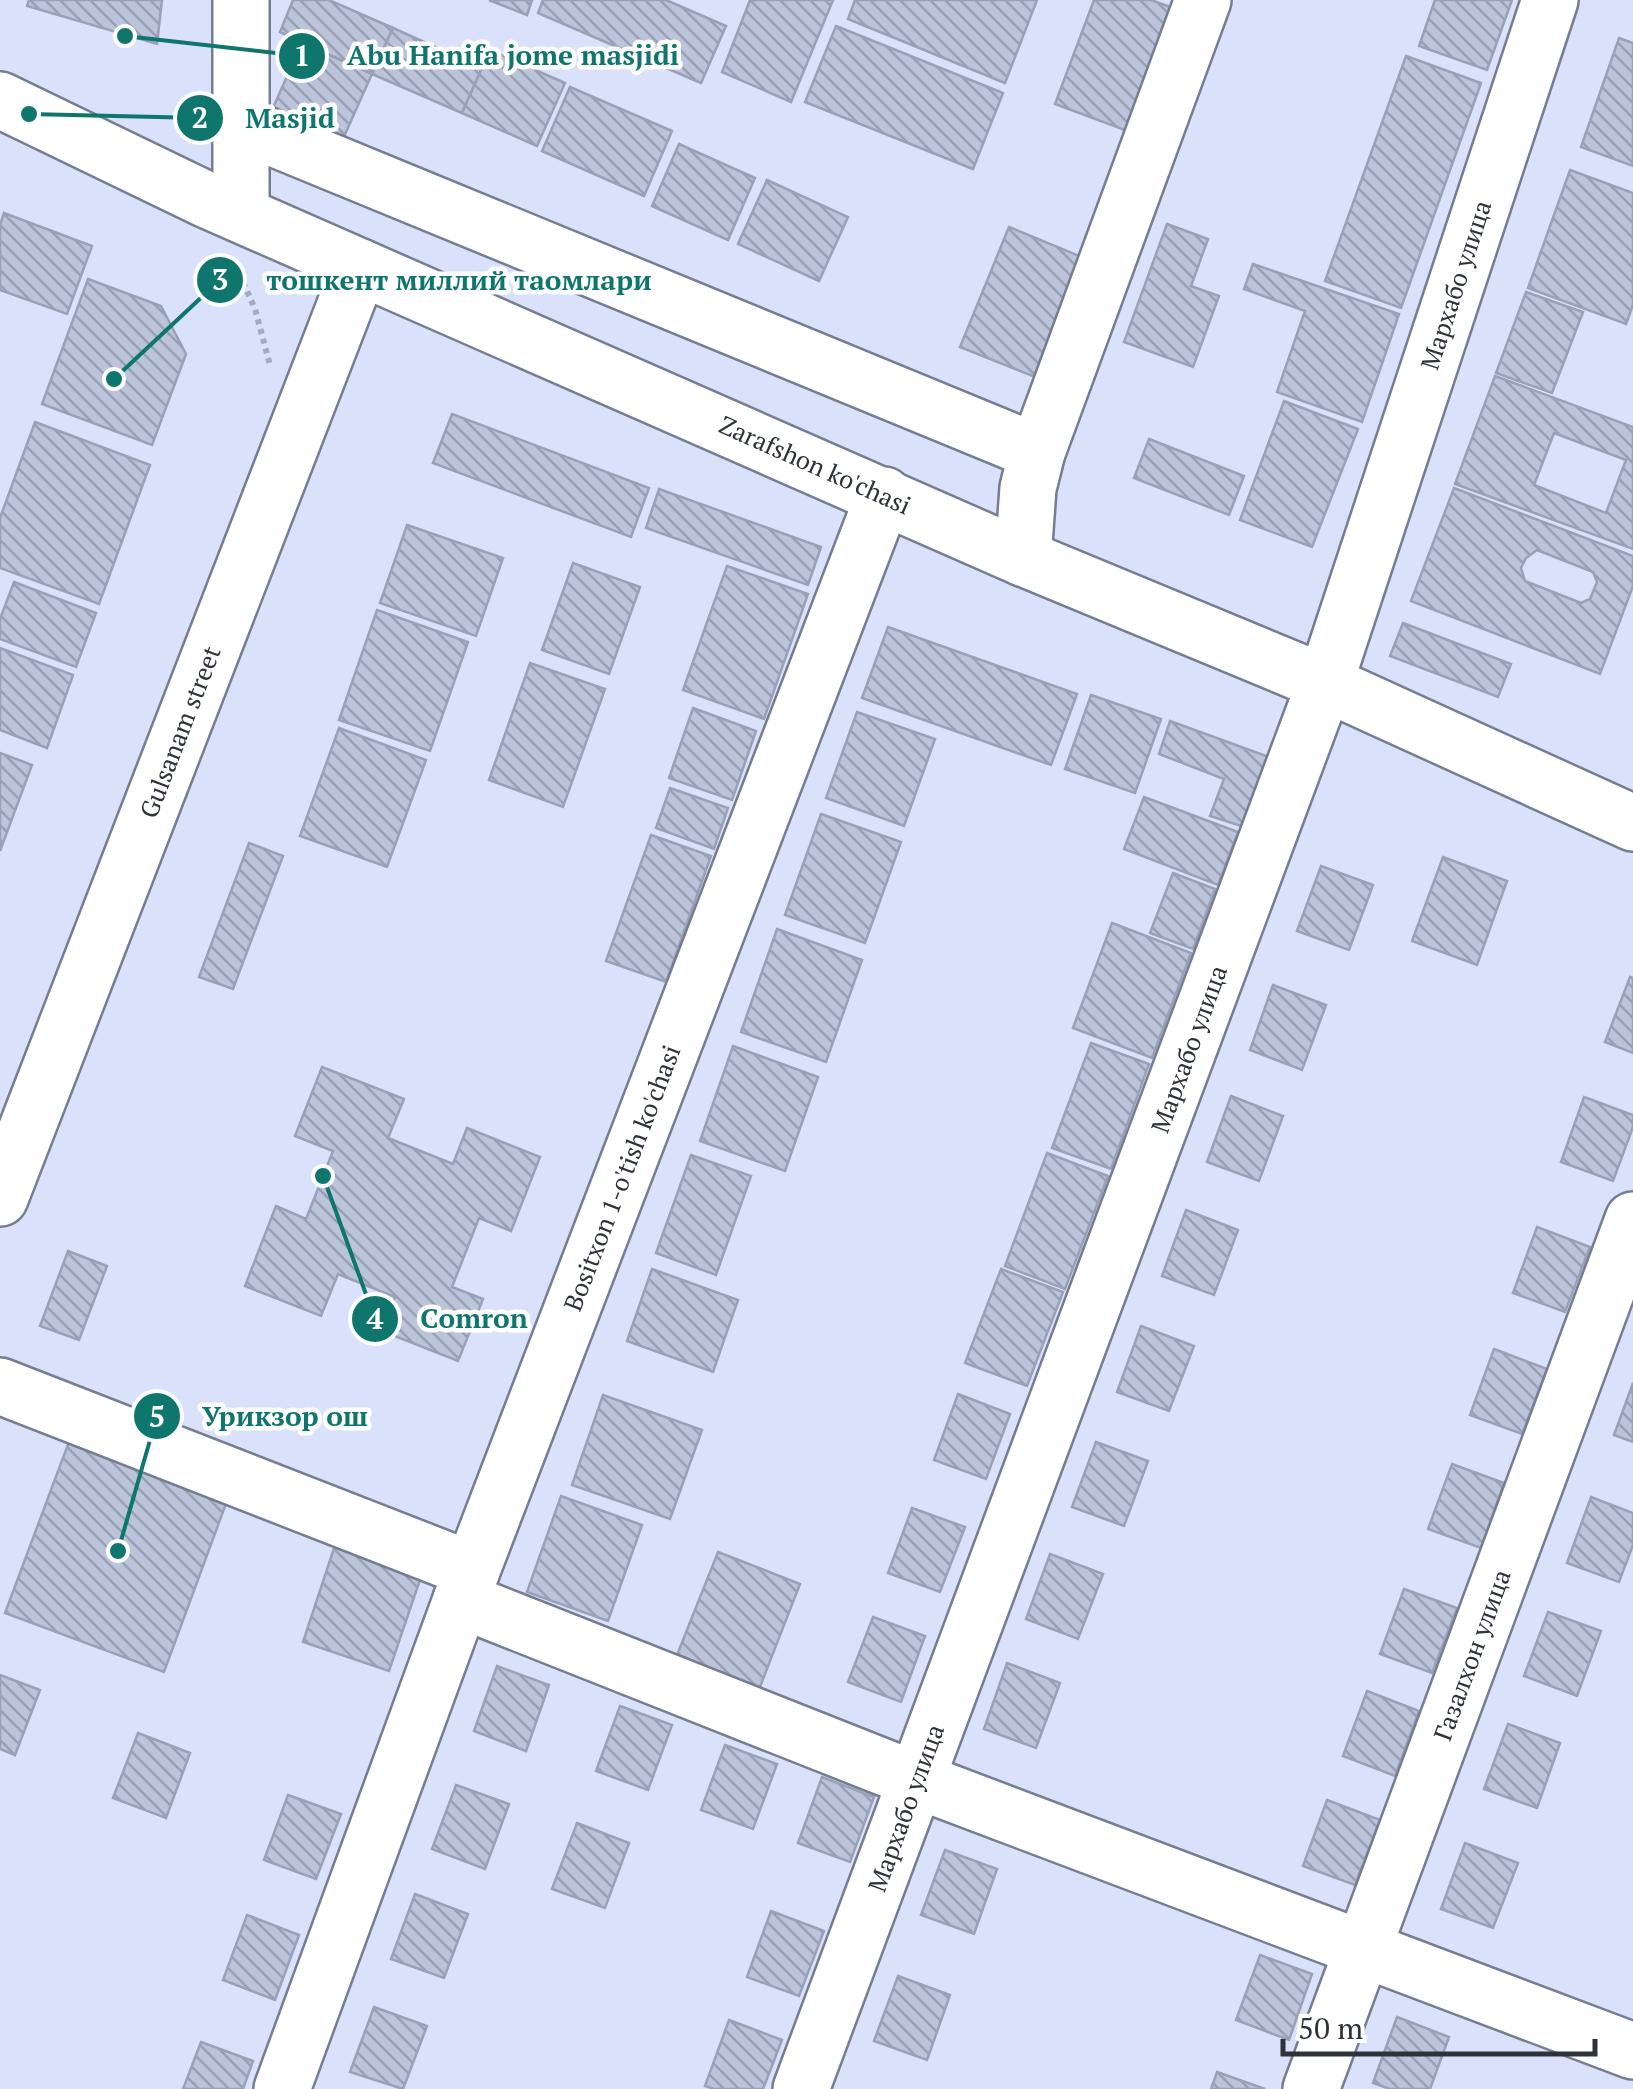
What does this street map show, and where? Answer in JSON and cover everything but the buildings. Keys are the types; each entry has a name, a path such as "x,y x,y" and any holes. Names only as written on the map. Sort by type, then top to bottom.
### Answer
{"street":[{"path":"223,206 240,124 242,0"},
{"path":"1023,558 1028,488 1037,452 1203,0"},
{"name":"Мархабо улица","path":"801,2089 1325,683 1550,0"},
{"name":"Zarafshon ko'chasi","path":"0,100 360,267 1023,558 1325,683 1633,822"},
{"path":"240,124 1037,452"},
{"name":"Gulsanam street","path":"0,1198 360,267"},
{"name":"Bositxon 1-o'tish ko'chasi","path":"282,2089 466,1585 884,495"},
{"name":"Газалхон улица","path":"1311,2089 1633,1220"},
{"path":"0,1386 916,1780 1633,2050"}],"path":[{"path":"223,206 270,365"}],"place":[{"name":"Abu Hanifa jome masjidi","path":"125,36"},
{"name":"Masjid","path":"29,114"},
{"name":"тошкент миллий таомлари","path":"114,379"},
{"name":"Сomron","path":"323,1176"},
{"name":"Урикзор ош","path":"118,1551"}]}
